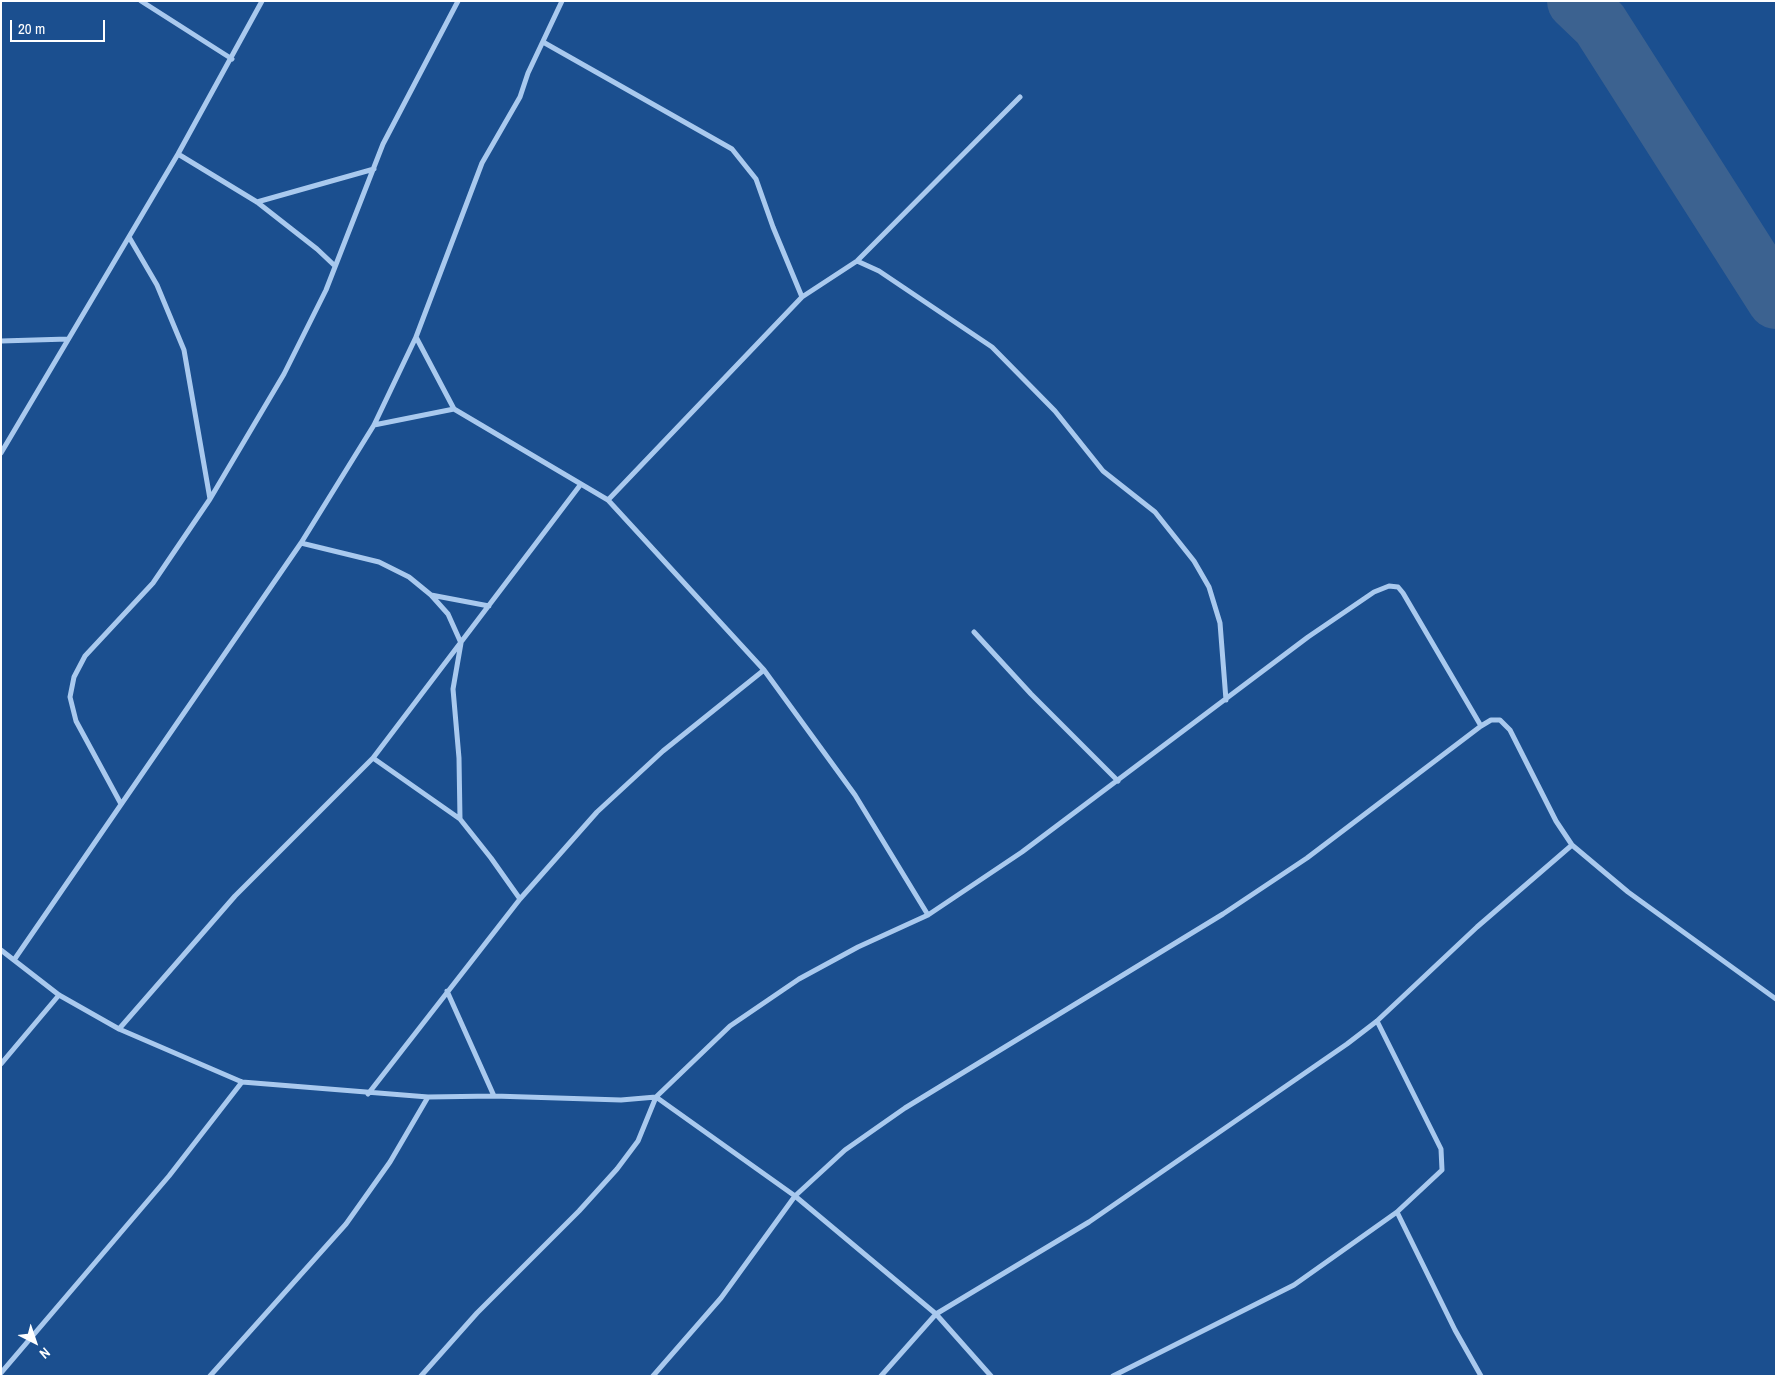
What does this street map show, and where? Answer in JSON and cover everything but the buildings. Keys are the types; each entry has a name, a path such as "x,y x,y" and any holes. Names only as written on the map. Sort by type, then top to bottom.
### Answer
{"street":[{"path":"140,1 232,59"},
{"path":"1,453 178,154 232,59 262,1"},
{"path":"121,804 76,721 70,697 74,677 86,656 153,583 210,500 284,374 335,266 383,144 458,1"},
{"path":"14,960 301,543 374,425 416,337 482,163 520,97 562,1"},
{"path":"543,42 732,149 756,179 772,227 802,297"},
{"path":"608,500 802,297 857,261 1020,97"},
{"path":"178,154 256,202 318,249 335,266"},
{"path":"256,202 374,169"},
{"path":"128,238 157,285 184,350 210,500"},
{"path":"857,261 879,271 992,347 1033,387 1103,471 1155,512 1194,561 1209,587 1220,623 1226,700"},
{"path":"416,337 454,409 608,500 764,670 855,795 928,915"},
{"path":"1,341 68,339"},
{"path":"374,425 454,409"},
{"path":"119,1029 235,896 373,758 581,484"},
{"path":"301,543 379,562 409,577 431,595 448,614 461,643 453,689 459,758 460,819"},
{"path":"421,1376 477,1313 579,1211 617,1169 638,1141 656,1098 730,1026 799,979 858,947 928,915 1022,852 1308,637 1374,592 1389,586 1398,587 1403,593 1481,726"},
{"path":"431,595 489,606"},
{"path":"974,632 1031,694 1118,781"},
{"path":"368,1094 520,899 604,806 663,751 764,670"},
{"path":"653,1376 721,1298 795,1196 845,1150 905,1108 1137,968 1307,858 1491,720 1500,720 1510,730 1556,821 1572,845 1628,892 1776,999"},
{"path":"373,758 460,819 520,899"},
{"path":"881,1376 936,1314 1089,1222 1265,1102 1377,1021 1477,927 1572,845"},
{"path":"1,950 59,995 119,1029 242,1082 368,1094 428,1097 494,1096 621,1100 656,1098 795,1196 936,1314 991,1376"},
{"path":"447,991 494,1096"},
{"path":"1,1064 59,995"},
{"path":"1113,1376 1294,1285 1397,1212 1442,1170 1441,1149 1377,1021"},
{"path":"1,1373 169,1176 242,1082"},
{"path":"210,1376 346,1224 390,1162 428,1097"},
{"path":"1397,1212 1455,1330 1481,1376"}],"waterway":[{"path":"1576,1 1600,24 1776,300"}]}
